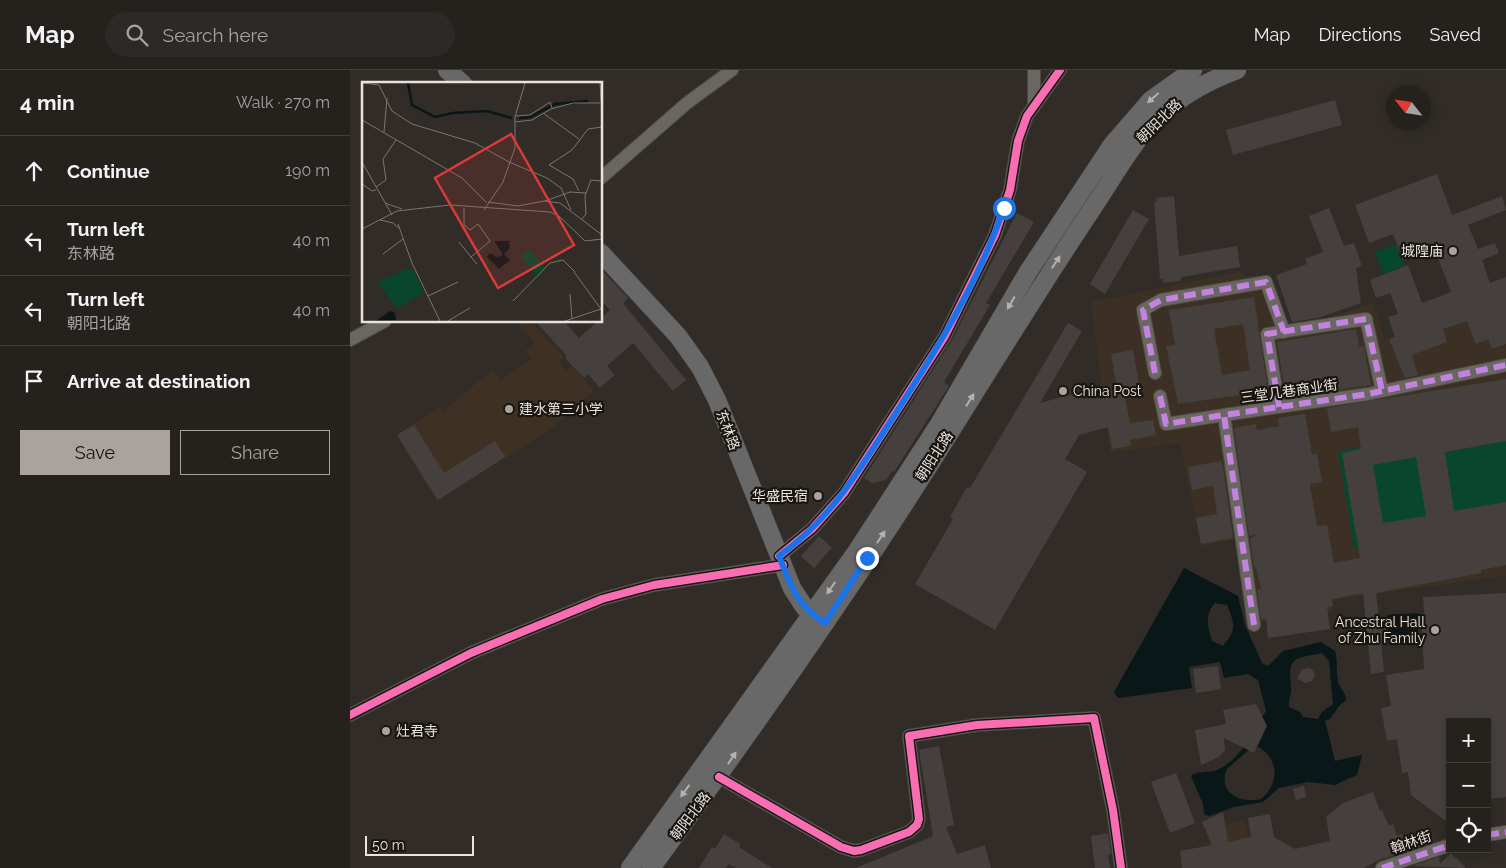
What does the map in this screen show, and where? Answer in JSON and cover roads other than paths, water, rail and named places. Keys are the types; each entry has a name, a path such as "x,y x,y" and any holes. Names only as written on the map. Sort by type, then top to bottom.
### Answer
{"main road":[{"path":"447,70 461,82"},
{"name":"朝阳北路","path":"651,868 719,777 938,426 1028,272 1112,146 1130,122 1151,100 1193,70"},
{"name":"朝阳北路","path":"630,868 819,619 950,432 1043,282 1138,140 1178,101 1203,84 1237,70"},
{"name":"东林路","path":"602,254 678,336 700,367 717,400 797,598 819,619"}],"street":[{"path":"602,177 688,103 732,70"},
{"path":"1034,70 1034,104"},
{"path":"350,715 471,653 602,599 654,585 781,560 844,493 945,336 995,235 1010,190 1018,140 1034,104 1060,70"},
{"path":"1155,373 1143,310 1161,300 1266,282 1284,332"},
{"path":"1280,407 1267,334 1366,320 1382,392"},
{"path":"350,340 383,322"},
{"name":"三堂几巷商业街","path":"1254,625 1224,415 1382,392 1506,364"},
{"path":"1160,396 1166,424 1224,415"},
{"path":"719,777 841,847 854,851 909,832 917,825 919,819 909,736 977,725 1094,718 1113,810 1121,868"},
{"path":"1491,834 1506,832"},
{"name":"翰林街","path":"1382,868 1446,846"}],"place":[{"name":"城隍庙","path":"1453,251"},
{"name":"China Post","path":"1063,391"},
{"name":"建水第三小学","path":"509,409"},
{"name":"华盛民宿","path":"818,496"},
{"name":"Ancestral Hall of Zhu Family","path":"1435,630"},
{"name":"灶君寺","path":"386,731"}]}
